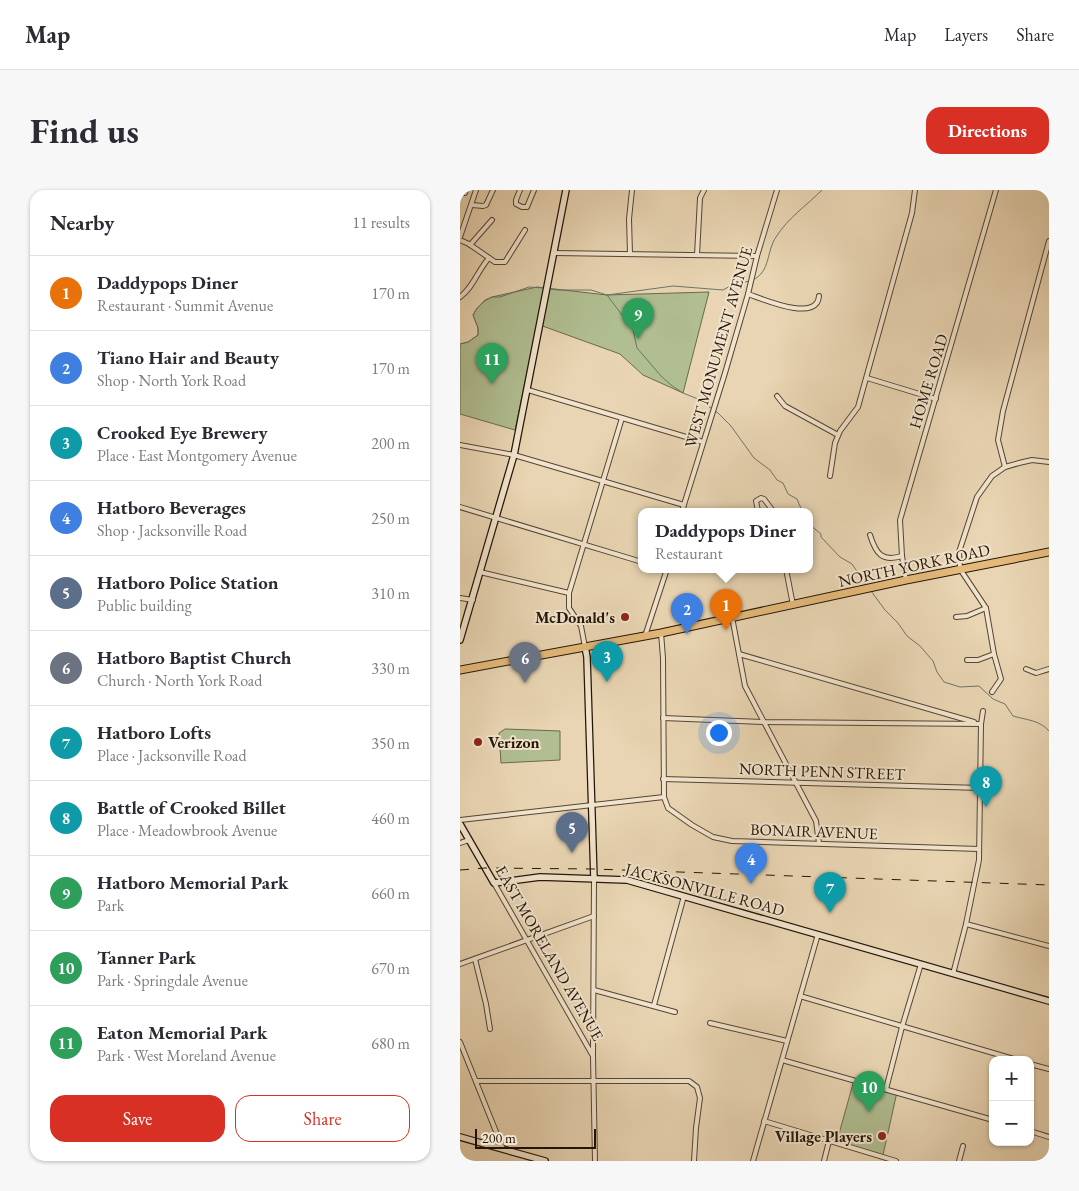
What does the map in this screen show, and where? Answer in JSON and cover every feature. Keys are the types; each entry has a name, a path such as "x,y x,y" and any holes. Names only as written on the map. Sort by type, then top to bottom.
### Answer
{"highway":[{"name":"NORTH YORK ROAD","path":"460,670 661,633 906,580 1049,552"}],"street":[{"path":"460,192 465,193 466,190"},
{"path":"476,190 460,239 495,262 505,262 525,230"},
{"path":"472,205 486,205 493,190"},
{"path":"520,190 516,204 522,207 527,207 534,190"},
{"path":"460,640 514,455 566,190"},
{"path":"630,254 629,218 632,190"},
{"path":"697,255 700,198 704,190"},
{"name":"WEST MONUMENT AVENUE","path":"683,508 778,190"},
{"path":"830,476 835,442 840,430 858,407 867,378 912,213 915,190"},
{"name":"HOME ROAD","path":"906,580 902,556 900,520 996,190"},
{"path":"470,245 492,220"},
{"path":"1005,468 998,440 1003,410 1049,242"},
{"path":"554,253 757,256"},
{"path":"460,297 468,291 489,258"},
{"path":"748,294 802,309 815,306 818,303 819,296"},
{"path":"867,378 936,399"},
{"path":"528,390 704,442"},
{"path":"777,396 785,406 838,435"},
{"path":"593,1056 594,879 587,657 579,623 569,608 569,593 622,418"},
{"path":"460,445 514,455 684,505"},
{"path":"992,692 1001,679 994,654 986,608 960,569 959,552 977,497 992,476 1019,462 1047,461 1049,456"},
{"path":"757,508 756,501 761,498 771,508"},
{"path":"460,507 638,561"},
{"path":"870,535 876,549 883,557 890,559 902,556"},
{"path":"480,572 569,593"},
{"path":"645,636 665,573"},
{"path":"787,573 793,605"},
{"path":"460,598 473,600"},
{"path":"956,617 967,616 986,608"},
{"path":"732,617 745,686 816,821 819,844"},
{"path":"460,822 664,797 661,633"},
{"path":"739,654 981,724"},
{"path":"967,660 978,660 994,654"},
{"path":"1026,668 1036,673 1049,670"},
{"path":"953,974 977,873 981,788 981,724 983,711"},
{"path":"664,718 763,722 981,724"},
{"name":"NORTH PENN STREET","path":"663,779 981,788"},
{"name":"BONAIR AVENUE","path":"664,797 668,808 713,837 732,841 979,850"},
{"name":"EAST MORELAND AVENUE","path":"460,822 593,1056 595,1161"},
{"path":"460,843 469,840"},
{"name":"JACKSONVILLE ROAD","path":"494,883 540,877 627,880 1049,1001"},
{"path":"654,1005 684,896"},
{"path":"460,964 594,916"},
{"path":"966,924 1049,946"},
{"path":"753,1161 818,934"},
{"path":"475,959 490,1029"},
{"path":"886,1089 920,964"},
{"path":"594,990 675,1012"},
{"path":"800,996 1003,1056"},
{"path":"710,1023 787,1041"},
{"path":"460,1042 504,1149"},
{"path":"782,1060 989,1119"},
{"path":"1034,1065 1049,1069"},
{"path":"476,1081 594,1082 684,1080 693,1083 697,1087 700,1098 694,1161"},
{"path":"764,1121 892,1161"},
{"path":"1034,1132 1049,1136"},
{"path":"460,1137 543,1161"},
{"path":"824,1161 829,1141"},
{"path":"959,1161 963,1146"}],"green space":[{"path":"537,287 607,295 709,292 683,393 643,375 620,354 537,324 515,430 460,414 460,344 468,342 478,335 478,328 473,315 483,302 492,297"},
{"path":"505,729 560,731 560,760 501,763 499,733"},
{"path":"854,1080 897,1092 883,1155 837,1141"}],"waterway":[{"path":"753,280 763,272 773,243 781,230 822,190"},
{"path":"607,295 673,286 723,290 734,284 750,281"},
{"path":"460,344 468,342 478,335 478,328 473,315 485,300 529,287 543,288"},
{"path":"551,289 591,290 607,295 625,319 632,325 637,348 661,376 683,393 698,399 718,413 731,426 754,458 770,470 777,480 783,483 788,494 797,499 801,508"},
{"path":"813,527 840,557 852,564 867,586"},
{"path":"871,591 907,636 920,646 933,661 937,672 944,682 960,687 979,686 993,699 1005,704 1013,716 1037,722 1049,731"}],"railway":[{"path":"460,870 485,868 594,869 1049,885"}],"place":[{"name":"Hatboro Memorial Park","path":"638,339"},
{"name":"Eaton Memorial Park","path":"492,384"},
{"name":"McDonald's","path":"625,617"},
{"name":"Daddypops Diner","path":"726,630"},
{"name":"Tiano Hair and Beauty","path":"687,634"},
{"name":"Crooked Eye Brewery","path":"607,682"},
{"name":"Hatboro Baptist Church","path":"525,683"},
{"name":"Verizon","path":"478,742"},
{"name":"Battle of Crooked Billet","path":"986,807"},
{"name":"Hatboro Police Station","path":"572,853"},
{"name":"Hatboro Beverages","path":"751,884"},
{"name":"Hatboro Lofts","path":"830,913"},
{"name":"Tanner Park","path":"869,1112"},
{"name":"Village Players","path":"882,1136"}]}
